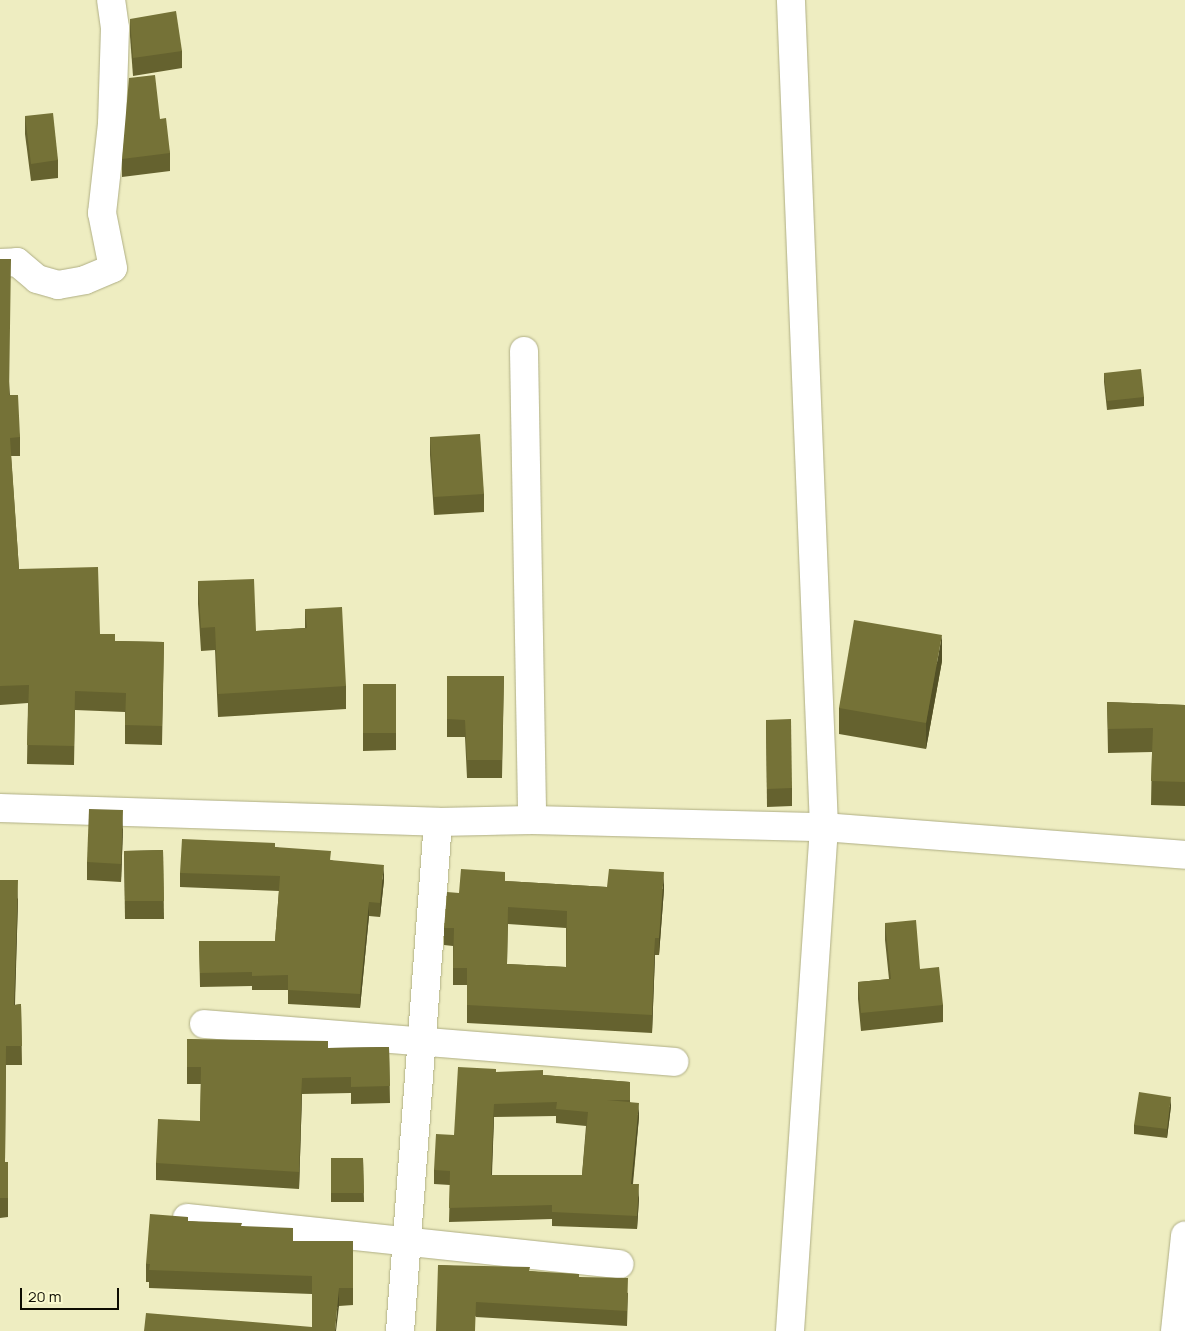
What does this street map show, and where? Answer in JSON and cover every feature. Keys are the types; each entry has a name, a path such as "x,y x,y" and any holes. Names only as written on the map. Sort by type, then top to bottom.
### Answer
{"street":[{"path":"0,263 20,264 38,279 58,285 85,280 113,268 102,212 112,124 115,28 111,0"},
{"path":"790,1331 824,828 792,0"},
{"path":"524,351 532,820"},
{"path":"0,808 438,822 532,820 824,828 1185,855"},
{"path":"400,1331 424,1042 438,822"},
{"path":"204,1024 674,1062"},
{"path":"187,1218 407,1243 620,1264"},
{"path":"1175,1331 1185,1236"}],"building":[{"path":"176,11 182,51 133,58 130,19"},
{"path":"155,75 160,119 166,118 170,153 122,159 129,78"},
{"path":"53,113 58,160 31,164 25,116"},
{"path":"0,259 11,259 9,395 18,395 20,437 10,438 19,569 98,567 100,634 115,634 115,641 164,642 162,726 125,725 126,693 75,691 74,746 27,745 29,685 0,686"},
{"path":"1141,369 1144,397 1107,401 1104,373"},
{"path":"480,434 484,494 434,497 430,437"},
{"path":"254,579 256,631 307,628 305,609 342,607 346,686 218,694 215,627 201,628 198,581"},
{"path":"854,620 942,635 926,723 839,708"},
{"path":"447,676 504,676 502,760 467,760 465,720 447,719"},
{"path":"363,684 396,684 396,733 363,733"},
{"path":"1107,702 1185,705 1185,782 1151,781 1153,728 1108,729"},
{"path":"791,719 792,788 767,789 766,720"},
{"path":"89,809 123,810 121,864 87,862"},
{"path":"182,839 275,843 275,847 331,851 330,860 384,865 380,903 369,902 360,994 288,990 288,975 252,976 252,972 200,973 199,941 275,941 280,876 180,873"},
{"path":"163,850 164,901 125,901 124,851"},
{"path":"461,869 505,872 505,881 607,887 609,869 664,872 659,938 655,938 652,1015 467,1005 467,968 453,968 454,928 444,928 447,892 459,893","holes":["508,907 567,911 566,967 507,964"]},
{"path":"0,880 18,880 14,1005 21,1004 22,1046 6,1046 5,1162 8,1162 8,1198 0,1198"},
{"path":"916,920 920,969 939,967 943,1005 861,1013 858,982 891,979 885,923"},
{"path":"187,1039 328,1041 328,1048 389,1047 390,1086 351,1087 351,1077 302,1078 299,1172 156,1163 158,1119 200,1121 201,1067 187,1067"},
{"path":"458,1067 496,1069 496,1072 543,1070 543,1075 630,1082 630,1100 607,1100 639,1103 631,1184 639,1184 637,1216 552,1212 552,1205 449,1208 450,1171 434,1170 436,1134 454,1135","holes":["557,1102 556,1109 588,1112 582,1175 491,1175 494,1104"]},
{"path":"1139,1092 1171,1097 1167,1129 1134,1125"},
{"path":"331,1158 363,1158 364,1193 331,1193"},
{"path":"150,1214 188,1217 188,1221 242,1223 241,1226 293,1228 293,1241 353,1241 353,1288 339,1288 335,1331 144,1331 146,1313 312,1327 312,1276 149,1270 150,1264 146,1264"},
{"path":"438,1265 530,1267 529,1271 579,1274 579,1277 628,1278 627,1311 476,1302 475,1331 436,1331"}]}
